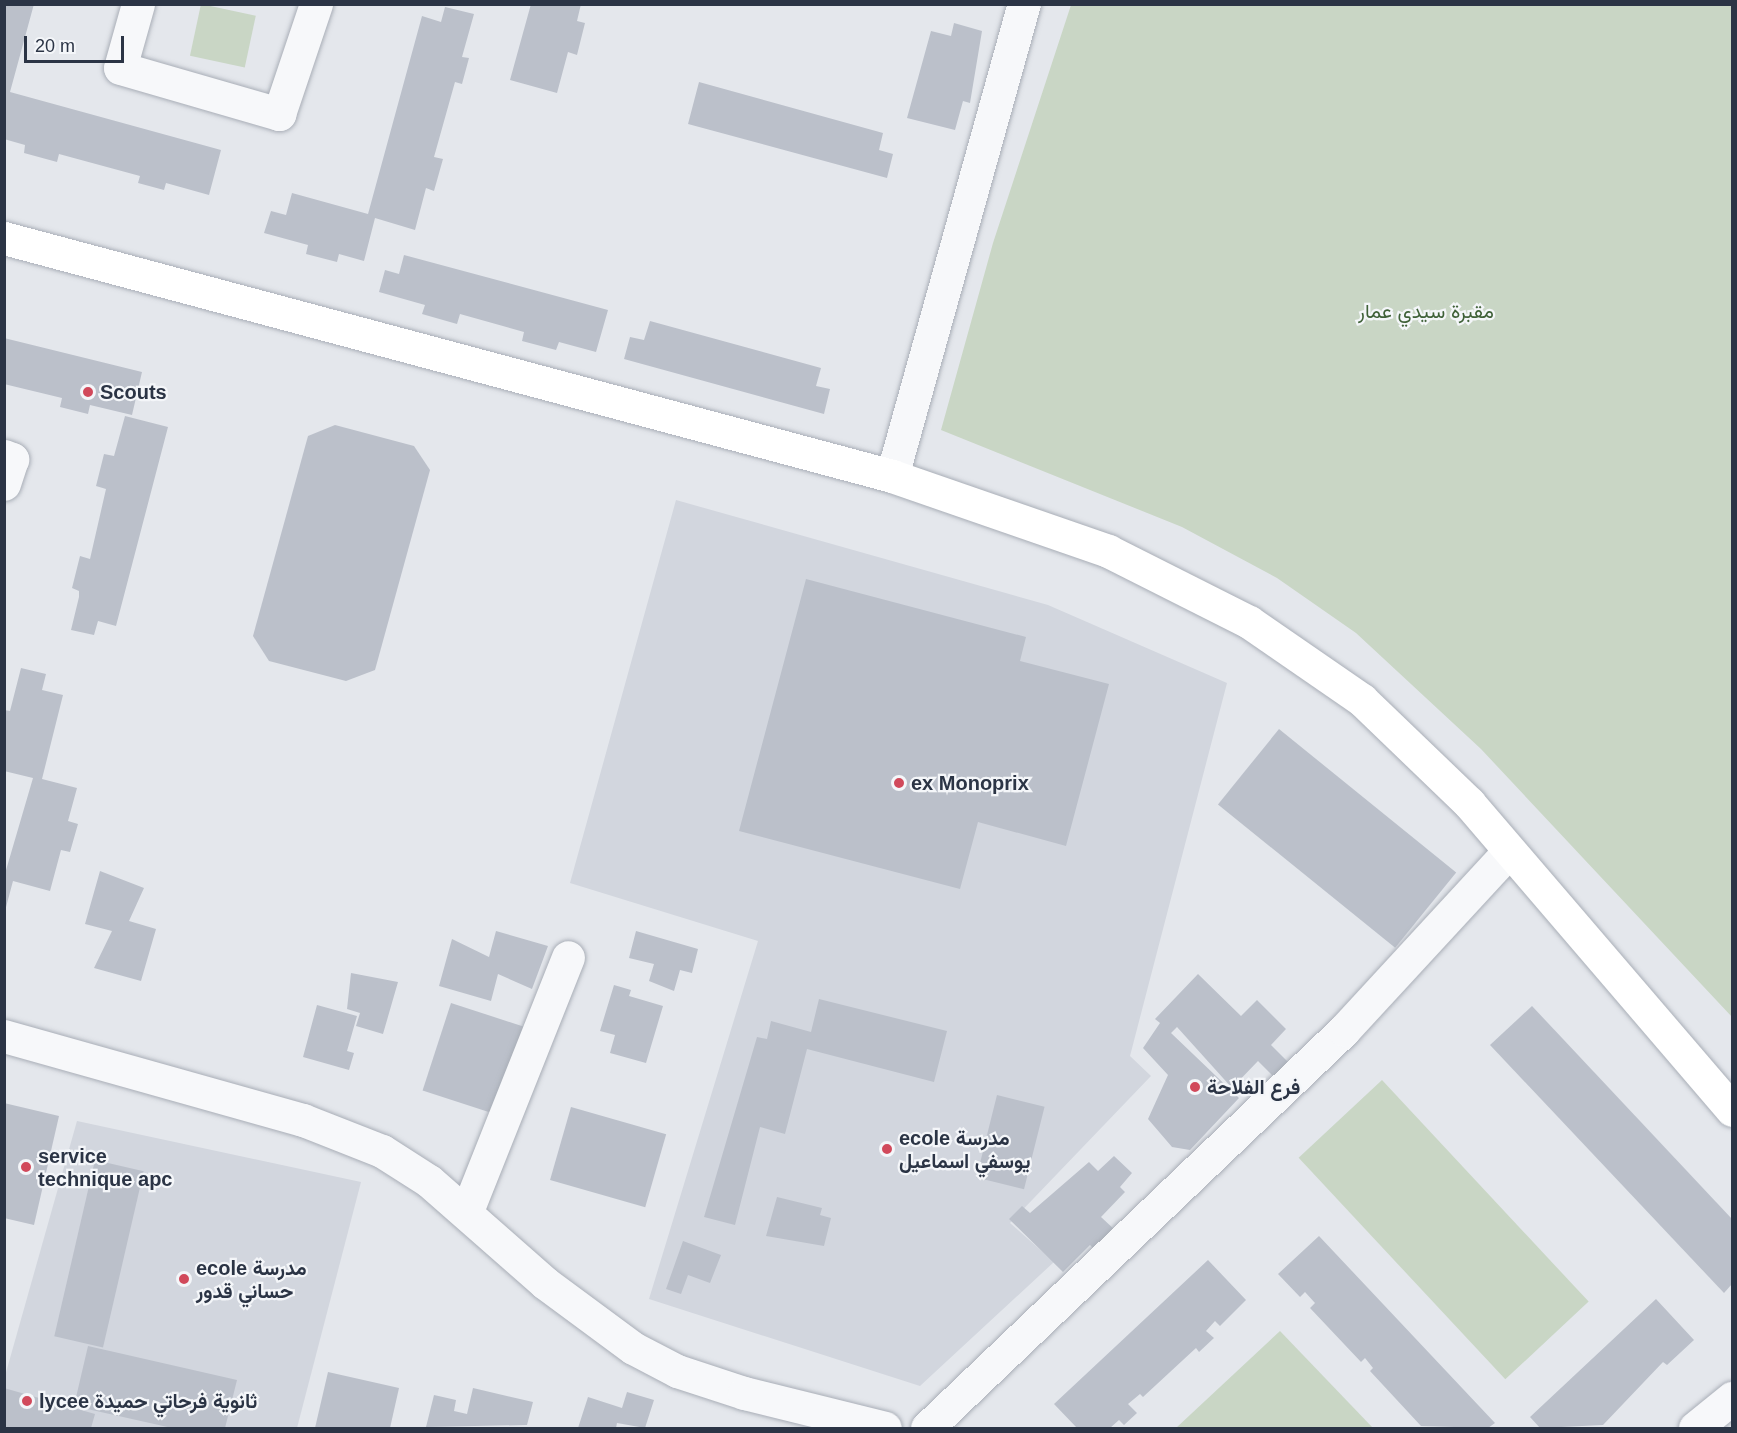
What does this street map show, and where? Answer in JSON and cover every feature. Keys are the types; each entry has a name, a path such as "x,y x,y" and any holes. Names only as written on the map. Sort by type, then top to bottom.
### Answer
{"main road":[{"path":"4,238 892,476 1108,550 1249,622 1362,700 1469,803 1732,1110"}],"street":[{"path":"138,4 120,68 279,114 316,4"},
{"path":"892,476 1024,4"},
{"path":"4,456 12,459 4,484"},
{"path":"927,1428 1344,1030 1509,851"},
{"path":"467,1211 568,957"},
{"path":"4,1036 303,1120 382,1151 467,1211 586,1316 677,1371 885,1428"},
{"path":"1695,1428 1732,1398"}],"shaded area":[{"name":"ex Monoprix","path":"676,500 1048,605 1227,683 1130,1056 1151,1076 1010,1223 1054,1262 920,1386 649,1299 758,941 570,883"},
{"name":"ecole مدرسة حساني قدور","path":"77,1121 361,1182 297,1428 5,1428 5,1376"}],"green space":[{"path":"201,4 256,16 245,67 190,56"},
{"name":"مقبرة سيدي عمار","path":"1071,5 1732,5 1732,1017 1481,749 1356,633 1277,578 1182,527 941,430 993,243"},
{"path":"1382,1080 1589,1302 1505,1379 1299,1158"},
{"path":"1280,1331 1373,1428 1176,1428"}],"building":[{"path":"4,4 34,4 10,92 221,150 209,195 166,183 164,190 138,183 140,176 59,154 57,162 24,153 25,145 4,139"},
{"path":"531,4 581,4 577,21 585,23 577,55 568,52 557,93 510,80"},
{"path":"445,7 474,14 462,57 469,58 462,84 455,82 434,157 443,159 434,191 426,188 415,230 375,218 364,261 339,254 337,262 306,254 308,245 264,233 271,211 286,215 292,193 368,214 422,16 441,22"},
{"path":"954,23 982,31 970,103 963,101 955,130 907,118 931,31 951,36"},
{"path":"699,82 883,133 879,150 893,154 887,178 688,124"},
{"path":"404,255 608,310 596,352 559,342 556,350 522,341 524,332 460,314 457,324 422,314 425,305 379,292 385,270 399,274"},
{"path":"650,321 821,368 816,386 830,389 824,414 624,359 630,337 644,340"},
{"path":"4,338 142,372 132,415 90,405 88,414 60,407 62,398 4,384"},
{"path":"125,416 168,427 116,626 98,621 94,635 71,630 79,597 79,591 72,588 80,556 90,559 106,489 96,486 104,454 114,456"},
{"path":"335,425 414,446 430,470 375,670 346,681 269,661 253,636 308,436"},
{"path":"806,579 1026,637 1020,661 1109,684 1066,846 978,822 960,889 739,831"},
{"path":"21,668 46,674 42,690 63,695 42,779 77,788 68,821 78,824 70,852 61,850 50,891 13,881 5,911 4,877 33,778 4,771 4,710 10,711"},
{"path":"1279,729 1456,872 1395,948 1218,804"},
{"path":"100,871 144,888 129,921 156,929 141,981 94,968 112,931 85,924"},
{"path":"496,931 548,946 532,989 498,974 491,1001 439,986 452,939 489,957"},
{"path":"636,931 698,949 692,973 680,970 674,991 649,981 654,964 629,958"},
{"path":"351,973 398,982 383,1034 356,1026 360,1013 347,1009"},
{"path":"1198,974 1241,1016 1257,1000 1286,1029 1271,1045 1289,1063 1275,1078 1258,1061 1232,1088 1177,1027 1171,1033 1239,1098 1190,1150 1172,1147 1148,1119 1168,1075 1143,1048 1160,1023 1155,1019"},
{"path":"614,985 631,990 629,996 663,1006 646,1063 610,1053 615,1035 600,1031"},
{"path":"819,999 947,1031 934,1082 807,1049 785,1134 760,1127 735,1225 704,1217 757,1037 767,1039 771,1021 811,1032"},
{"path":"451,1003 527,1028 499,1115 423,1090"},
{"path":"317,1005 357,1016 347,1051 354,1053 349,1070 303,1057"},
{"path":"1532,1006 1732,1219 1732,1284 1724,1293 1490,1045"},
{"path":"997,1095 1045,1107 1024,1189 976,1177"},
{"name":"service technique apc","path":"4,1103 59,1116 34,1225 4,1218"},
{"path":"571,1107 666,1134 645,1207 550,1180"},
{"path":"1114,1156 1132,1173 1120,1187 1125,1192 1101,1217 1116,1231 1096,1251 1090,1245 1063,1272 1009,1219 1022,1206 1030,1213 1089,1162 1098,1171"},
{"path":"95,1160 144,1171 103,1348 54,1336"},
{"path":"777,1197 822,1208 820,1215 831,1218 824,1246 766,1236"},
{"path":"1319,1236 1495,1423 1488,1428 1421,1426 1370,1371 1373,1368 1365,1358 1361,1362 1310,1308 1315,1303 1305,1292 1300,1297 1278,1274"},
{"path":"683,1241 721,1255 710,1283 688,1275 681,1294 666,1289"},
{"path":"1208,1260 1246,1300 1220,1326 1215,1321 1206,1331 1214,1338 1199,1352 1196,1348 1143,1397 1140,1394 1128,1404 1137,1413 1124,1425 1119,1420 1110,1428 1077,1428 1054,1404"},
{"path":"1656,1299 1694,1340 1667,1365 1663,1362 1603,1425 1540,1428 1530,1417"},
{"path":"88,1346 237,1380 225,1428 172,1428 74,1406"},
{"path":"328,1372 399,1388 390,1428 315,1428"},
{"name":"lycee ثانوية فرحاتي حميدة","path":"4,1388 95,1414 91,1428 4,1428"},
{"path":"473,1388 533,1402 527,1425 426,1427 434,1395 456,1400 454,1411 467,1414"},
{"path":"627,1392 654,1400 645,1428 617,1423 616,1428 578,1428 588,1397 622,1408"}],"place":[{"name":"Scouts","path":"88,392"},
{"name":"ex Monoprix","path":"899,783"},
{"name":"فرع الفلاحة","path":"1195,1087"},
{"name":"ecole مدرسة يوسفي اسماعيل","path":"887,1149"},
{"name":"service technique apc","path":"26,1167"},
{"name":"ecole مدرسة حساني قدور","path":"184,1279"},
{"name":"lycee ثانوية فرحاتي حميدة","path":"27,1401"}]}
